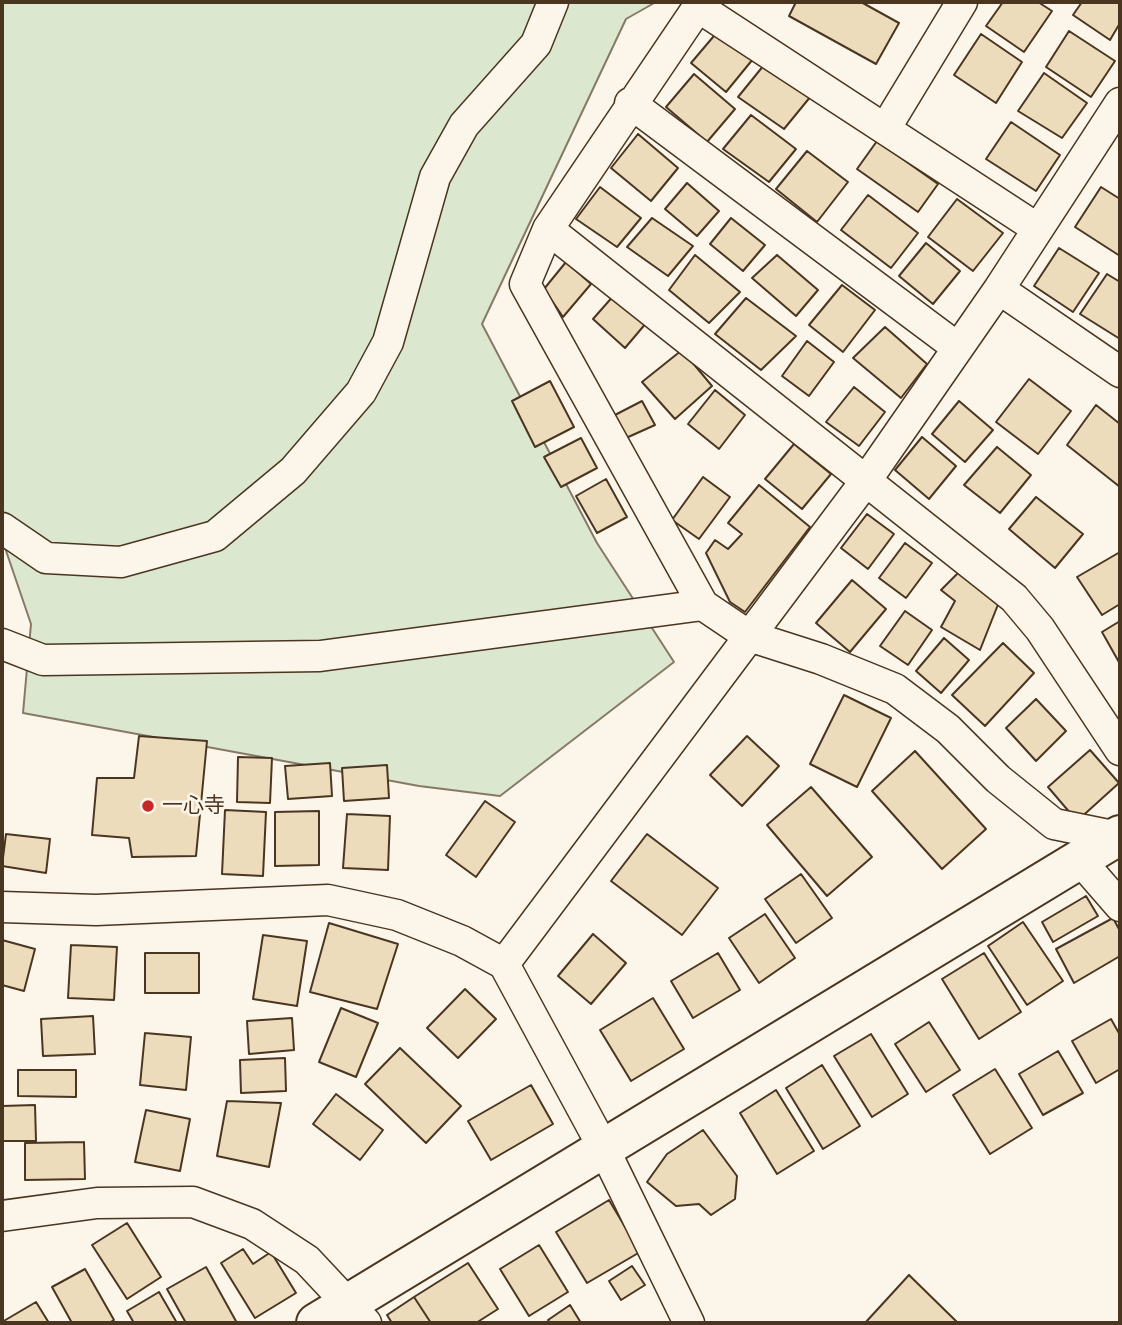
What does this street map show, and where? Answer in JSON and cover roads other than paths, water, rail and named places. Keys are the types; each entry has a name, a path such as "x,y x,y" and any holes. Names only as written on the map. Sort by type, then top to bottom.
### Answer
{"street":[{"path":"2,528 46,558 121,562 215,536 293,471 361,391 388,342 435,177 464,125 536,44 553,2"},
{"path":"885,129 962,2"},
{"path":"1038,229 698,7 630,103 548,229 524,284 703,605 749,636 821,659 895,689 948,729 998,779 1054,824 1119,836"},
{"path":"630,103 958,348"},
{"path":"504,964 865,482 999,289 1120,103"},
{"path":"548,229 1014,598 1048,640 1120,750"},
{"path":"999,289 1120,372"},
{"path":"2,644 43,660 320,656 703,605"},
{"path":"316,1323 358,1313 603,1147 1119,836"},
{"path":"1080,860 1120,906"},
{"path":"2,907 96,910 328,900 397,915 462,941 504,964 603,1147 689,1323"},
{"path":"2,1216 97,1203 193,1202 252,1224 307,1260 358,1313"}],"place":[{"name":"一心寺","path":"148,806"}]}
